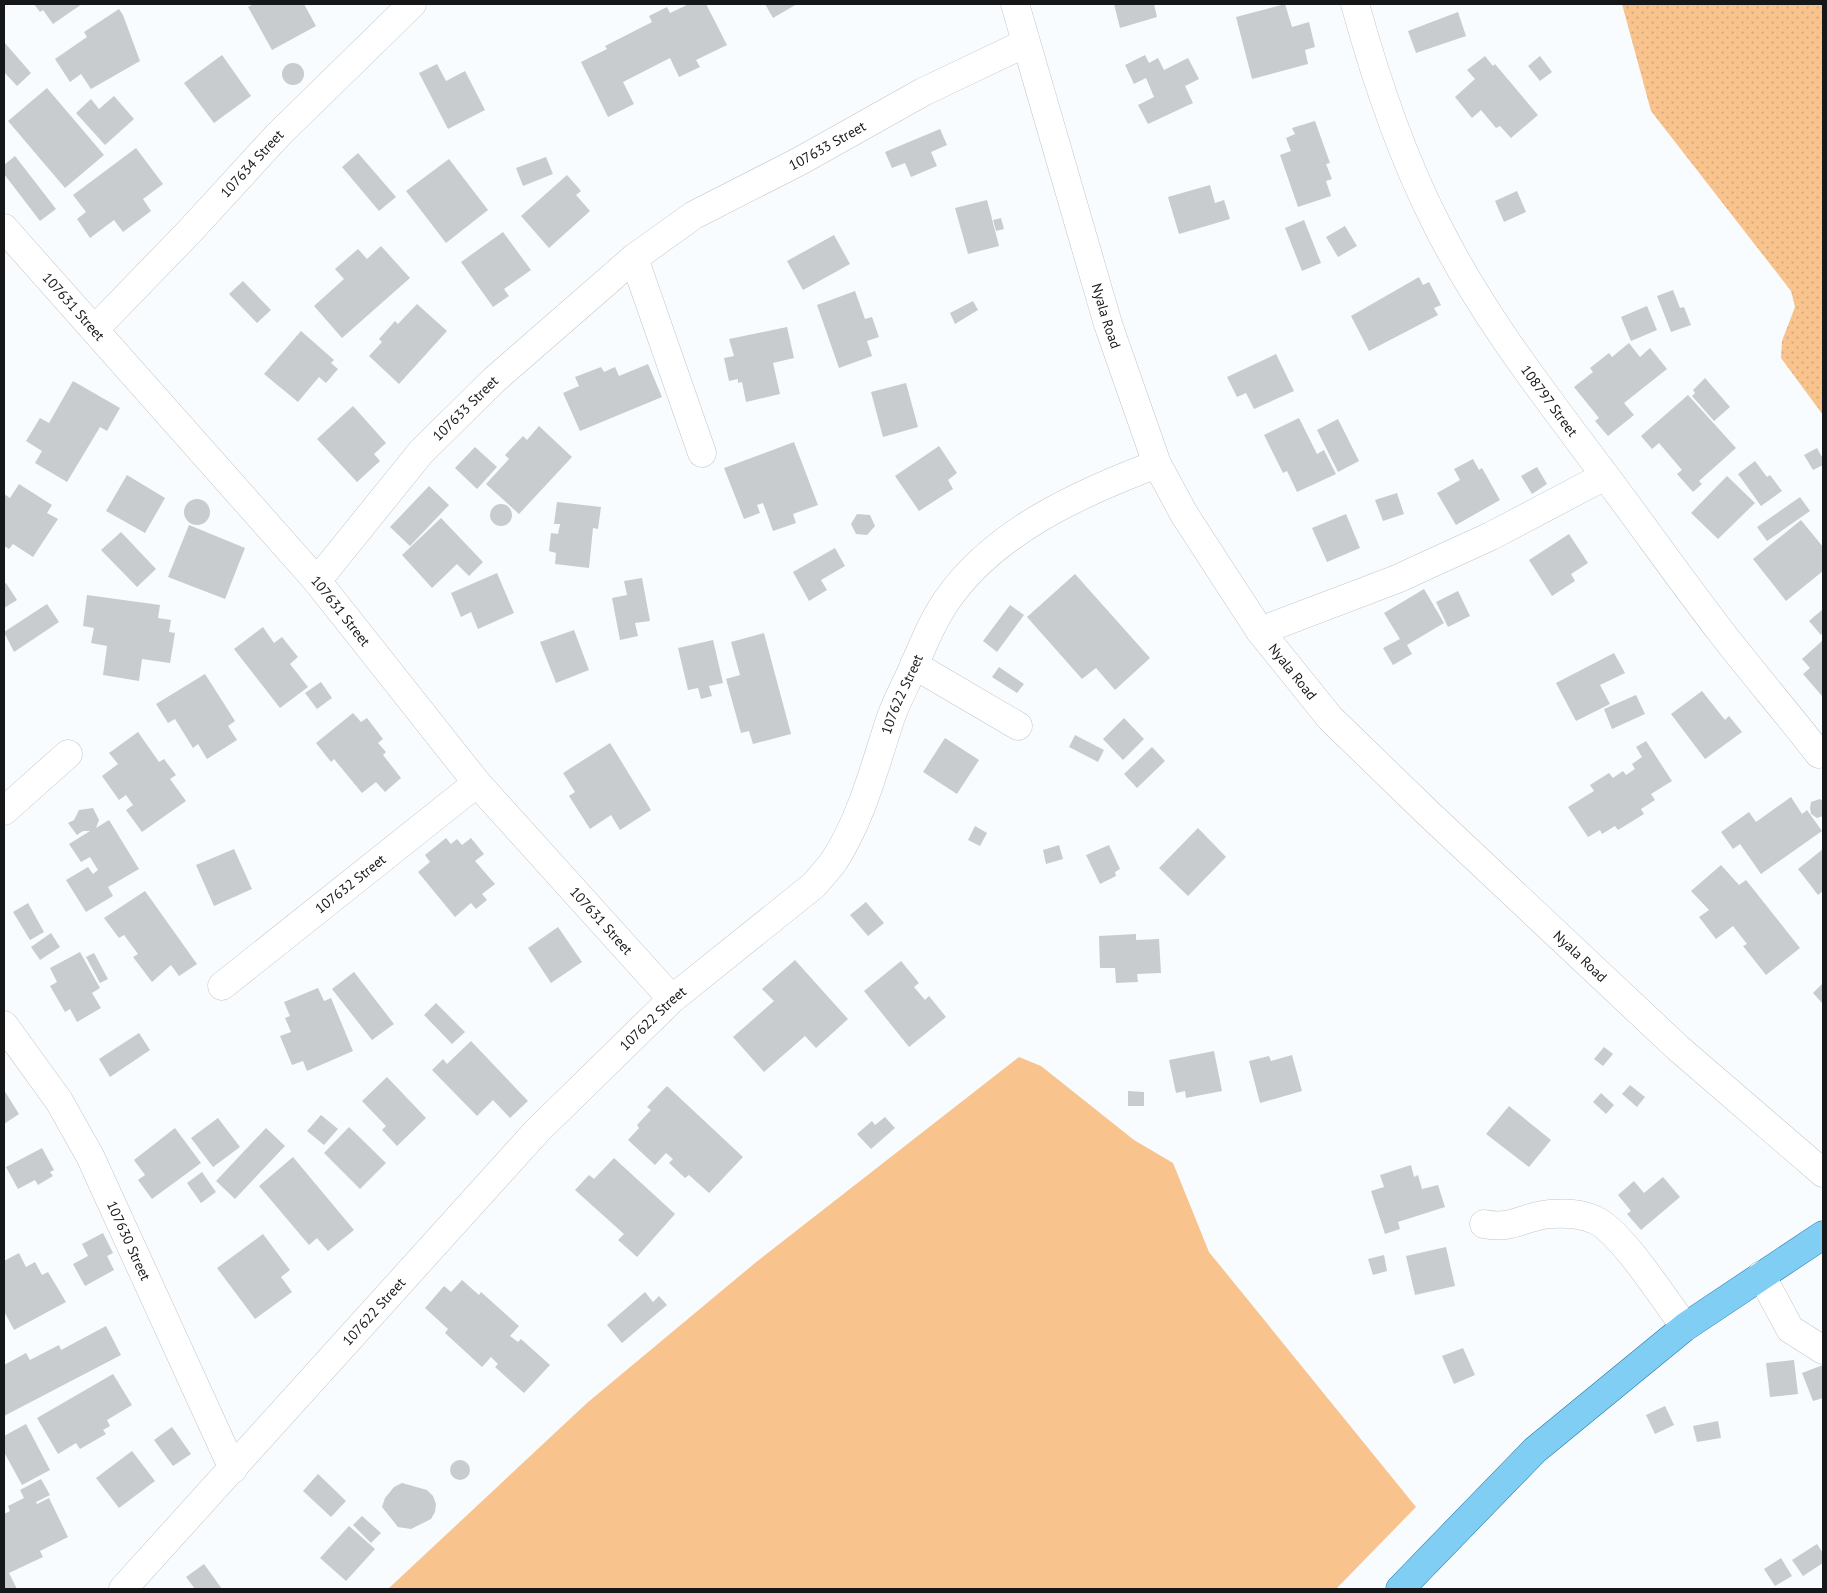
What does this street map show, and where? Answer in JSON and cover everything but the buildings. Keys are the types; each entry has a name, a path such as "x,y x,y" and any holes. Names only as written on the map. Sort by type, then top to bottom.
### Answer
{"main road":[{"path":"1400,1589 1535,1450 1685,1327 1823,1235"}],"street":[{"name":"107634 Street","path":"95,329 189,232 278,135 412,4"},
{"name":"Nyala Road","path":"1015,4 1108,324 1157,464 1184,514 1260,630 1330,718 1429,814 1678,1048 1823,1173"},
{"name":"108797 Street","path":"1354,4 1376,80 1413,174 1437,226 1476,295 1516,358 1723,634 1818,754"},
{"name":"107633 Street","path":"317,581 421,452 494,380 634,258 694,215 800,161 923,92 1026,43"},
{"name":"107631 Street","path":"4,228 317,581 477,782 672,999"},
{"path":"634,258 702,453"},
{"name":"107622 Street","path":"123,1589 537,1131 672,999 814,885 834,861 862,802 892,714 925,636 947,600 974,569 1005,541 1050,512 1110,482 1157,464"},
{"path":"1260,630 1397,579 1491,536 1606,476"},
{"path":"914,665 1018,726"},
{"path":"4,811 68,754"},
{"name":"107632 Street","path":"222,986 477,782"},
{"name":"107630 Street","path":"4,1025 59,1101 90,1156 233,1469"},
{"path":"1484,1224 1500,1228 1547,1214 1572,1213 1596,1220 1615,1234 1685,1327"},
{"path":"1761,1276 1790,1329 1823,1350"}],"shaded area":[{"path":"1622,4 1823,4 1823,415 1781,358 1782,341 1795,307 1791,291 1651,111"},
{"path":"1019,1057 1041,1066 1134,1140 1173,1163 1209,1252 1416,1507 1336,1589 388,1589 587,1403 755,1263"}]}
